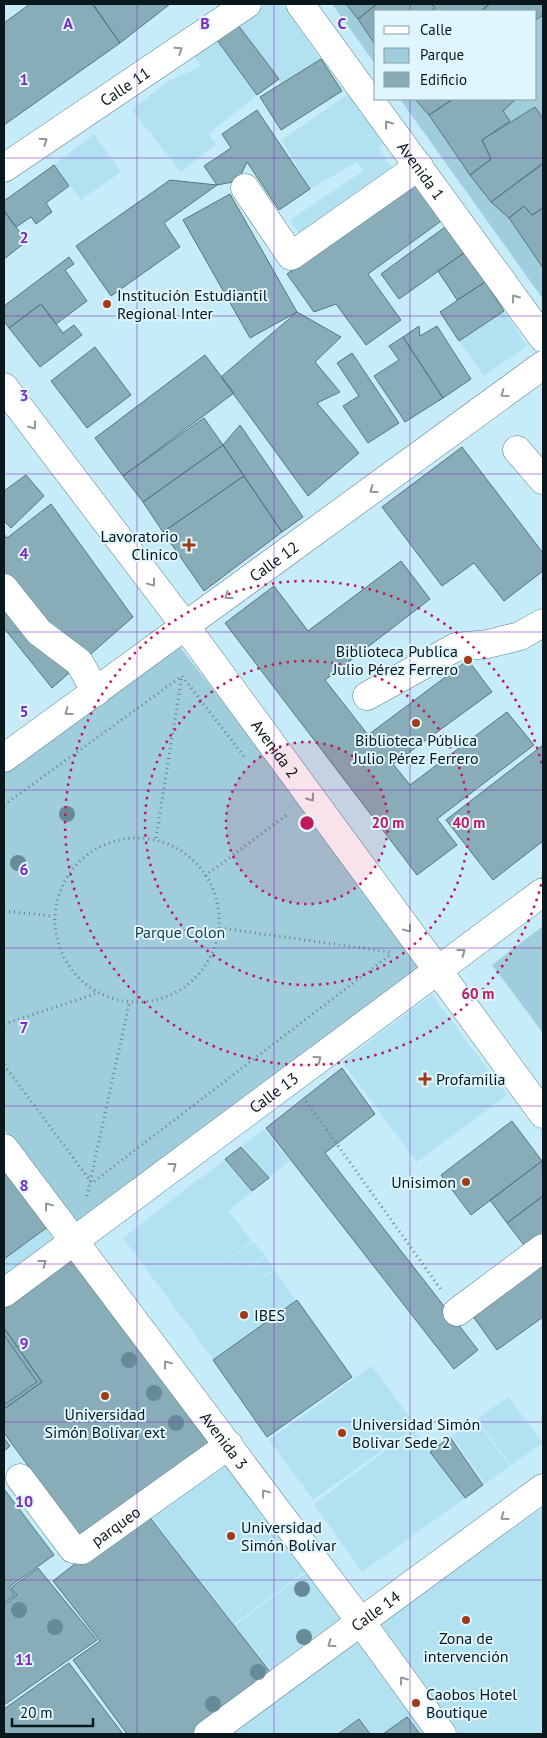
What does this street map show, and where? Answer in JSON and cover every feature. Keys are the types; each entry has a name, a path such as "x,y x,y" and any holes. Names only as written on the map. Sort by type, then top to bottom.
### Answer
{"street":[{"name":"Calle 11","path":"4,168 247,4"},
{"name":"Avenida 1","path":"300,4 543,338"},
{"path":"245,188 291,256 419,166"},
{"name":"Calle 12","path":"4,758 543,365"},
{"name":"Avenida 2","path":"4,387 186,627 543,1114"},
{"path":"517,450 543,480"},
{"path":"4,588 39,632 79,662 96,692"},
{"path":"367,696 456,647 488,644 520,636 543,623"},
{"name":"Calle 13","path":"4,1292 543,892"},
{"name":"Avenida 3","path":"4,1148 229,1445 442,1734"},
{"path":"457,1312 543,1248"},
{"name":"parqueo","path":"20,1478 73,1549 82,1550 229,1445"},
{"name":"Calle 14","path":"208,1734 543,1488"}],"path":[{"path":"156,838 182,676 186,627"},
{"path":"182,676 247,760"},
{"path":"4,805 182,676"},
{"path":"282,806 294,822"},
{"path":"205,876 288,814"},
{"path":"4,1024 95,994 129,1004 161,1000 187,987 200,975 213,955 220,928 215,890 194,858 156,838 126,837 87,852 61,883 52,916 55,943 95,994"},
{"path":"4,911 52,916"},
{"path":"220,928 393,952"},
{"path":"388,944 393,952"},
{"path":"92,1183 393,952"},
{"path":"86,1200 92,1183 129,1004"},
{"path":"4,1066 92,1183"},
{"path":"291,1079 457,1312"}],"shaded area":[{"path":"266,4 282,4 321,59 281,84 238,25"},
{"path":"217,40 257,95 208,134 216,144 181,172 132,110 167,82 201,66 194,56"},
{"path":"349,93 385,143 379,148 397,176 302,238 290,220 363,171 357,162 310,189 282,140"},
{"path":"94,134 121,172 81,200 54,165"},
{"path":"504,311 527,346 484,376 459,341"},
{"name":"Profamilia","path":"432,995 507,1095 417,1162 342,1062"},
{"path":"264,1129 290,1161 269,1178 242,1146"},
{"path":"225,1160 252,1192 228,1211 252,1241 219,1266 253,1242 265,1255 232,1279 266,1256 274,1269 236,1298 275,1270 296,1300 213,1359 123,1238 201,1177 204,1180 202,1177"},
{"path":"4,1165 61,1238 4,1281"},
{"name":"Universidad Simón Bolívar Sede 2","path":"372,1366 416,1426 313,1500 269,1440"},
{"path":"508,1397 543,1443 511,1465 477,1419"},
{"path":"476,1420 510,1466 485,1484 452,1436"},
{"path":"413,1430 464,1499 362,1572 314,1504"},
{"name":"Universidad Simón Bolívar","path":"229,1449 315,1564 234,1624 145,1509"},
{"name":"Zona de intervención","path":"543,1507 543,1734 232,1734"},
{"path":"316,1565 354,1616 275,1676 235,1625"}],"green space":[{"path":"332,4 543,4 543,299 401,100 537,100 537,10 374,10 374,62"},
{"name":"Parque Colon","path":"175,641 432,968 77,1226 4,1129 4,765"},
{"path":"543,926 543,1033 492,965"}],"building":[{"path":"30,4 93,4 120,43 4,125 4,23"},
{"path":"92,4 170,4 120,43"},
{"path":"346,4 377,4 358,19"},
{"path":"377,4 431,4 435,8 432,10 374,10 374,43 358,19"},
{"path":"432,4 489,4 482,10 432,10 435,8"},
{"path":"489,4 543,4 543,15 537,19 537,10 482,10"},
{"path":"238,25 279,79 257,95 217,40"},
{"path":"321,59 342,91 281,130 260,97"},
{"path":"416,100 452,100 429,115"},
{"path":"452,100 515,100 503,111 510,121 482,140 491,159 470,175 429,115"},
{"path":"535,107 543,118 543,163 491,202 470,175 491,159 482,140"},
{"path":"257,110 310,189 279,210 247,162 238,181 217,185 204,166 231,148 222,134"},
{"path":"543,164 543,208 532,215 524,206 509,218 491,202"},
{"path":"54,165 69,186 46,203 52,212 36,224 31,217 16,227 4,210 4,201"},
{"path":"170,180 217,185 164,223 180,247 111,296 76,246"},
{"path":"417,181 444,219 368,274 401,320 366,345 336,304 314,312 287,274"},
{"path":"230,194 297,312 250,338 183,220"},
{"path":"524,206 532,215 543,208 543,268 509,218"},
{"path":"4,214 27,241 4,259"},
{"path":"445,227 464,253 399,299 381,274"},
{"path":"464,253 485,282 457,300 438,271"},
{"path":"69,257 74,264 65,270 87,301 56,324 41,304 9,328 4,321 4,306"},
{"path":"485,282 504,311 459,341 440,312"},
{"path":"41,304 63,333 74,325 82,335 40,367 9,328"},
{"path":"297,312 341,337 315,362 340,392 317,403 359,453 308,496 221,377"},
{"path":"419,326 420,336 437,326 471,379 443,398 403,337"},
{"path":"403,337 443,398 405,422 374,376 399,360 389,346"},
{"path":"95,347 131,395 87,428 51,381"},
{"path":"352,353 399,423 368,443 343,406 359,396 337,363"},
{"path":"205,355 234,393 123,476 95,438"},
{"path":"204,418 223,445 143,502 123,476"},
{"path":"240,425 303,517 282,532 223,445"},
{"path":"223,445 244,476 163,532 143,502"},
{"path":"462,447 543,553 543,571 504,601 474,563 442,586 382,507"},
{"path":"26,475 44,496 11,528 4,521 4,491"},
{"path":"244,476 282,532 204,591 163,532"},
{"path":"51,504 133,617 52,688 4,628 4,534 7,538"},
{"name":"Biblioteca Pública Julio Pérez Ferrero","path":"401,561 430,599 325,680 368,735 468,660 492,692 393,764 410,785 507,712 534,745 437,819 457,845 417,875 225,623 274,586 308,631"},
{"path":"543,745 543,841 493,880 446,820"},
{"path":"342,1068 375,1114 325,1153 478,1350 454,1369 266,1128"},
{"path":"512,1121 542,1161 471,1215 441,1175"},
{"path":"241,1147 269,1178 252,1191 225,1159"},
{"path":"4,1161 53,1223 4,1259"},
{"path":"542,1161 543,1196 507,1223 490,1200"},
{"path":"543,1196 543,1243 530,1253 507,1223"},
{"name":"Universidad Simón Bolívar ext","path":"78,1253 222,1440 85,1543 4,1433 4,1409 42,1382 4,1328 4,1306"},
{"path":"543,1260 543,1317 497,1350 470,1312"},
{"path":"297,1300 352,1377 267,1437 213,1360"},
{"path":"4,1328 42,1382 4,1409"},
{"path":"4,1335 37,1382 4,1405"},
{"path":"450,1437 483,1485 465,1498 430,1452"},
{"path":"4,1438 10,1446 4,1451"},
{"path":"4,1489 54,1555 9,1587 15,1595 4,1603"},
{"path":"144,1510 274,1677 198,1734 127,1734 73,1660 100,1641 53,1581"},
{"path":"38,1568 97,1640 4,1705 4,1605 17,1595 11,1588"},
{"path":"69,1663 123,1734 4,1734 4,1709"},
{"path":"407,1717 420,1734 383,1734"},
{"path":"359,1719 370,1734 338,1734"}],"place":[{"name":"Institución Estudiantil Regional Inter","path":"107,304"},
{"name":"Lavoratorio Clinico","path":"189,545"},
{"name":"Biblioteca Publica Julio Pérez Ferrero","path":"468,660"},
{"name":"Biblioteca Pública Julio Pérez Ferrero","path":"416,723"},
{"name":"Profamilia","path":"425,1079"},
{"name":"Unisimon","path":"466,1182"},
{"name":"IBES","path":"244,1315"},
{"name":"Universidad Simón Bolívar ext","path":"105,1396"},
{"name":"Universidad Simón Bolívar Sede 2","path":"342,1433"},
{"name":"Universidad Simón Bolívar","path":"231,1536"},
{"name":"Zona de intervención","path":"466,1620"},
{"name":"Caobos Hotel Boutique","path":"416,1703"}]}
